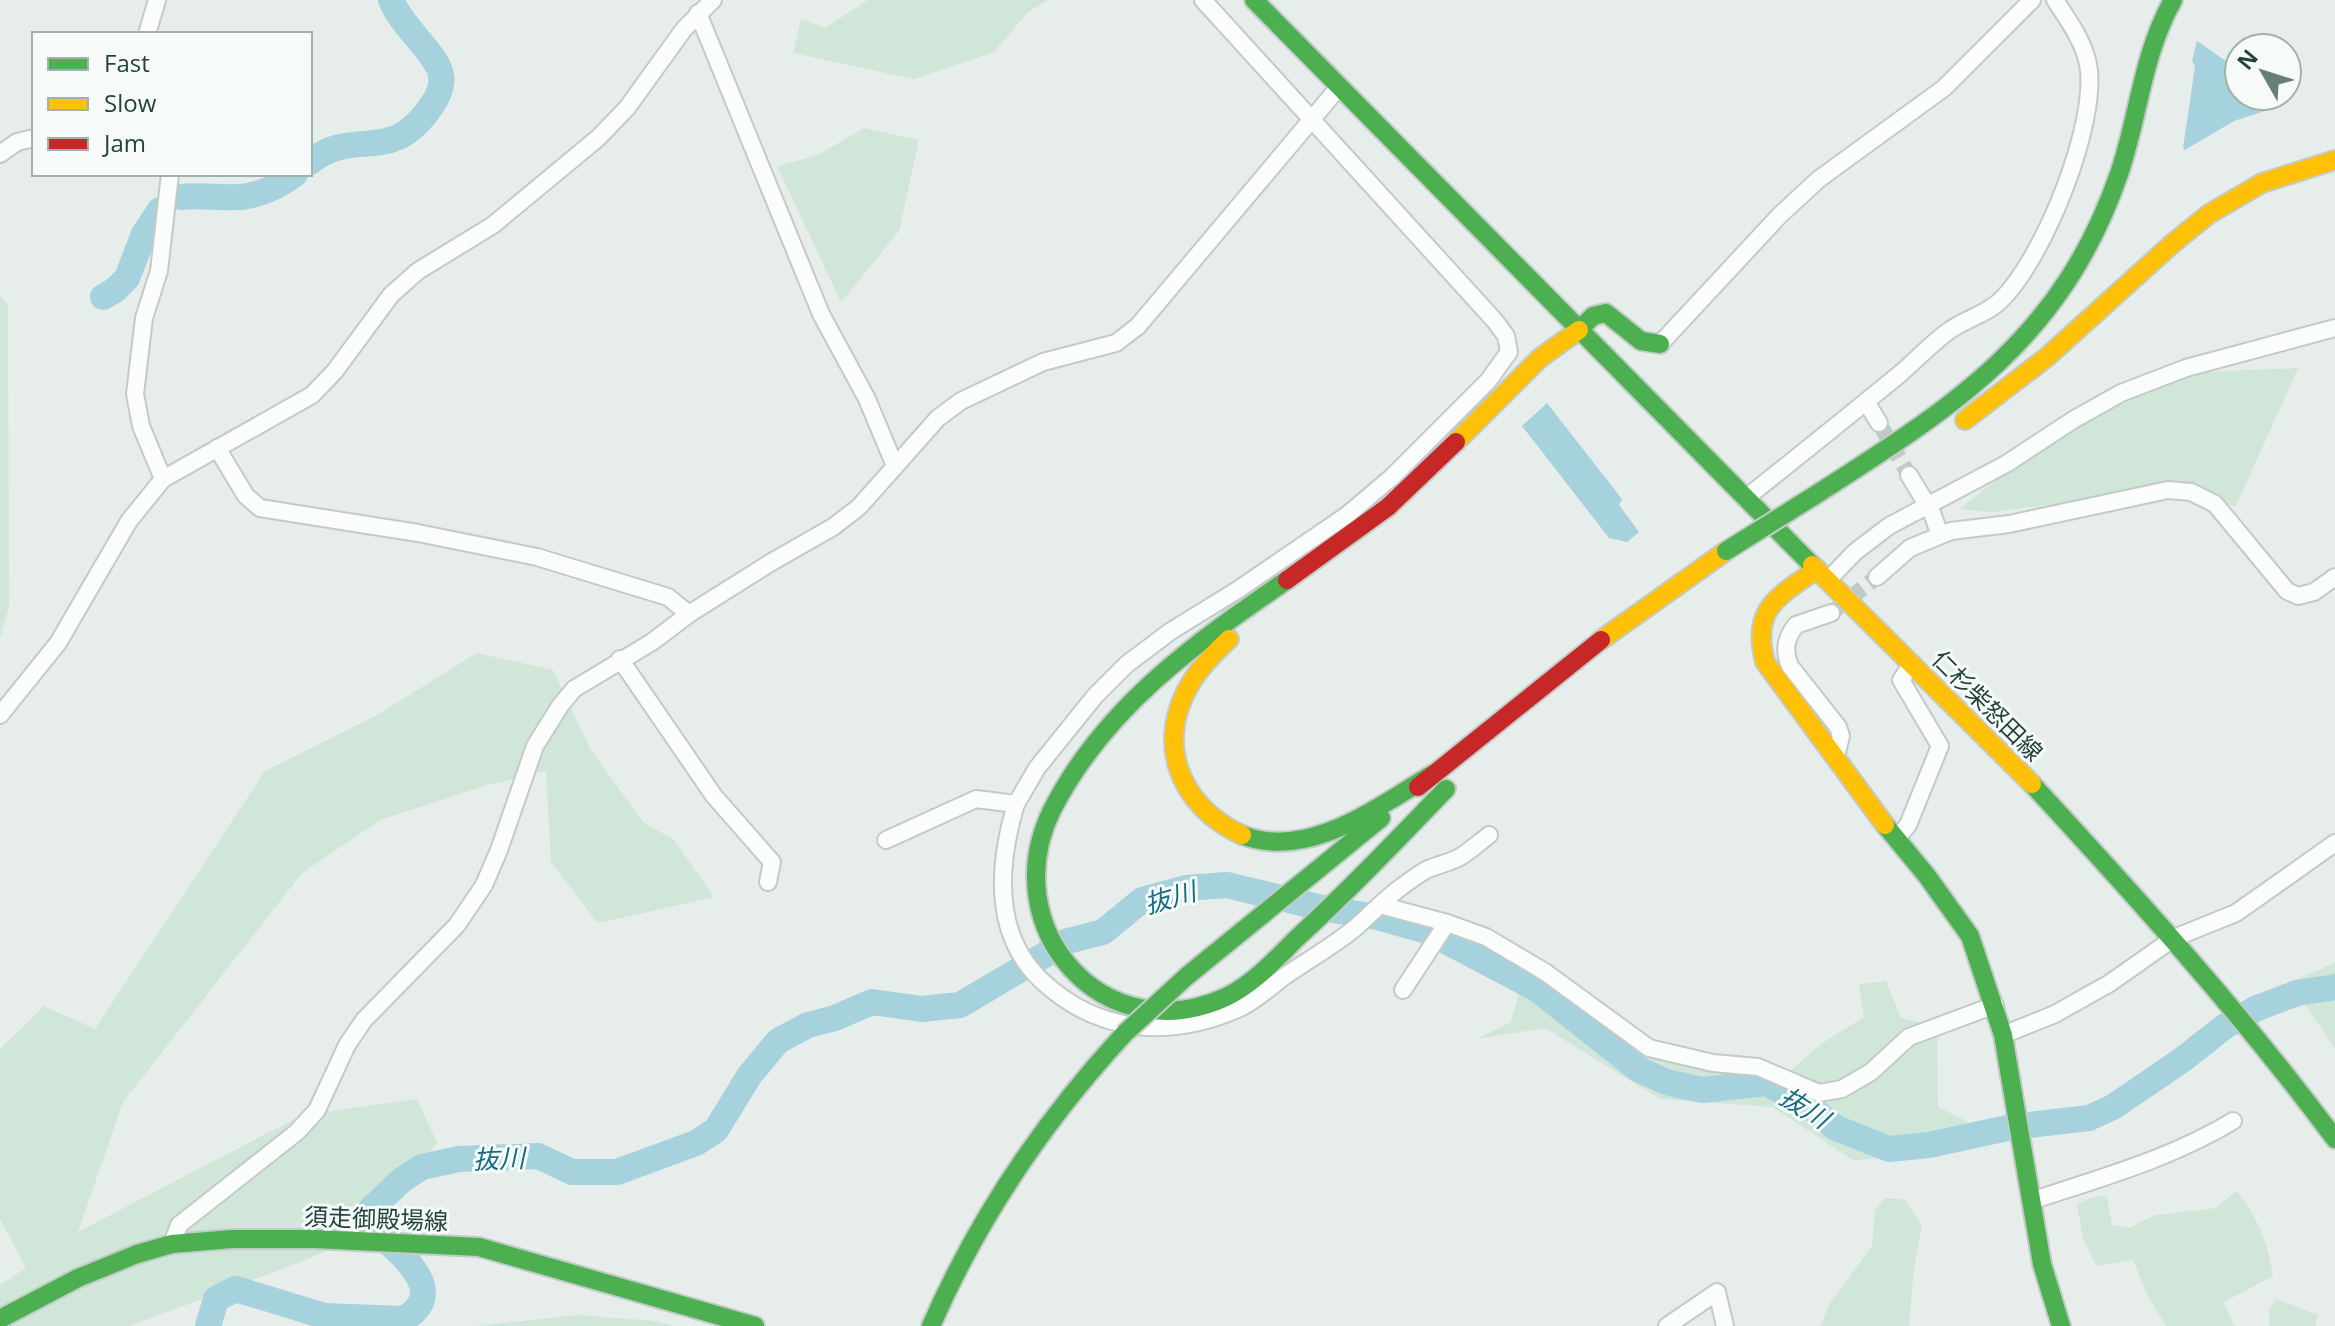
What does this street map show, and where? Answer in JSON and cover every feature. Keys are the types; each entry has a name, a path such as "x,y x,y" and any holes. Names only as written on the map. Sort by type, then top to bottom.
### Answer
{"main road":[{"name":"仁杉柴怒田線","path":"1254,0 1745,499 2027,778 2174,938 2335,1139"},
{"path":"931,1326 963,1254 1013,1170 1069,1094 1192,981 1343,858 1433,774 1608,635 1821,501 1931,421 2006,360 2057,299 2091,243 2110,202 2152,48 2173,0"},
{"path":"1956,426 2076,332 2180,237 2222,204 2293,170 2335,160"},
{"path":"1458,779 1365,875 1299,937 1249,983 1227,996 1183,1010 1155,1012 1114,1002 1077,977 1047,937 1038,911 1036,861 1044,830 1081,758 1139,689 1203,637 1388,507 1543,356 1595,315 1602,311 1610,313 1641,343 1649,346 1660,344"},
{"path":"1433,774 1321,833 1299,841 1275,843 1251,839 1212,818 1184,783 1173,744 1180,701 1189,681 1218,648 1358,551 1435,486 1554,368 1579,330"},
{"path":"1821,501 1895,470"},
{"path":"1343,858 1458,779 1730,557"},
{"path":"1822,574 1765,611 1758,627 1759,645 1765,662 1970,936 2003,1035 2042,1264 2061,1326"},
{"path":"946,1326 977,1257 1025,1177 1129,1039"},
{"name":"須走御殿場線","path":"0,1319 78,1278 137,1254 172,1244 232,1239 479,1247 755,1326"}],"street":[{"path":"148,32 157,0"},
{"path":"0,715 58,643 129,521 163,479 312,395 335,371 391,295 418,271 493,225 598,138 627,108 698,13 713,0"},
{"path":"1203,0 1495,321 1506,336 1509,352 1488,381 1392,477 1347,515 1171,631 1127,664 1095,696 1047,756 1016,804 1002,863 1002,892 1008,923 1019,950 1038,977 1078,1009 1125,1025 1165,1028 1192,1024 1243,1006 1321,955 1427,870 1459,857 1489,835"},
{"path":"1660,344 1799,197 1944,88 2032,0"},
{"path":"1745,499 1866,402 1944,334 1999,302 2024,267 2049,223 2077,151 2089,87 2084,51 2055,0"},
{"path":"698,13 821,314 867,399 895,466"},
{"path":"172,1244 179,1225 297,1132 317,1110 347,1045 364,1020 457,925 484,885 535,746 574,689 652,642 689,614 833,527 859,507 938,418 961,401 1043,362 1116,343 1138,326 1339,87"},
{"path":"0,154 17,142 32,138"},
{"path":"163,479 141,426 135,394 144,318 159,271 170,176"},
{"path":"1822,574 1877,535 2006,464 2073,420 2138,386 2222,357 2335,328"},
{"path":"1866,402 1879,423"},
{"path":"217,448 246,496 260,508 418,533 537,557 668,597 689,614"},
{"path":"1895,470 1928,505 1940,535"},
{"path":"1877,577 1910,548 1951,531 2009,524 2168,490 2191,492 2215,504 2287,591 2298,596 2314,592 2335,577"},
{"path":"1831,613 1796,625 1786,644 1785,655 1790,666 1838,727 1841,736 1836,756"},
{"path":"620,659 714,796 772,862 768,882"},
{"path":"1896,839 1908,825 1940,746 1901,680 1912,663"},
{"path":"886,840 976,799 1016,804"},
{"path":"2003,1035 2055,1014 2082,999 2174,938 2236,913 2335,843"},
{"path":"1380,905 1486,937 1545,972 1649,1048 1713,1063 1758,1067 1819,1093 1842,1089 1871,1072 1909,1037 1995,1005"},
{"path":"1403,990 1445,927"},
{"path":"2031,1201 2154,1160 2197,1142 2233,1121"},
{"path":"1667,1326 1717,1292 1725,1326"}],"green space":[{"path":"868,0 1048,0 1028,12 994,52 914,79 793,53 801,19 825,28"},
{"path":"864,128 919,140 899,231 841,302 777,166 818,155"},
{"path":"0,296 8,305 9,606 0,639"},
{"path":"2298,368 2236,506 2168,490 1993,512 1959,509 2067,426 2197,372"},
{"path":"477,653 553,670 591,750 643,822 674,840 714,897 598,923 551,862 546,771 484,786 380,820 302,873 123,1102 78,1232 302,1115 417,1099 437,1143 369,1230 306,1260 129,1326 0,1326 0,1285 26,1268 0,1219 0,1049 44,1006 95,1029 265,771 377,715"},
{"path":"2335,963 2335,1049 2290,982"},
{"path":"1524,974 1568,988 1655,1041 1790,1071 1821,1044 1864,1017 1859,984 1886,981 1901,1018 1937,1027 1938,1107 1968,1122 1939,1149 1854,1161 1773,1107 1660,1099 1545,1028 1477,1039 1511,1022"},
{"path":"2236,1191 2261,1231 2273,1276 2224,1302 2234,1326 2166,1326 2147,1294 2133,1260 2096,1266 2083,1239 2077,1204 2097,1196 2107,1197 2112,1225 2129,1228 2155,1215 2216,1208"},
{"path":"1885,1198 1904,1199 1922,1225 1914,1268 1909,1326 1820,1326 1829,1305 1872,1246 1875,1210"},
{"path":"2276,1299 2318,1315 2315,1326 2269,1326 2269,1310"},
{"path":"577,1315 656,1321 672,1326 475,1326"}],"water":[{"path":"2197,41 2223,59 2223,112 2262,112 2234,121 2185,150 2195,66 2192,61"},
{"path":"1547,403 1622,499 1619,505 1639,532 1627,542 1609,538 1522,426"}],"waterway":[{"path":"312,161 343,146 387,141 402,135 417,124 437,97 441,85 440,71 391,0"},
{"path":"181,197 247,196 272,188 292,176"},
{"path":"103,297 127,278 144,234 160,210"},
{"name":"抜川","path":"208,1326 216,1299 236,1289 324,1316 404,1319 418,1308 423,1295 421,1282 414,1269 368,1224 371,1209 403,1179 422,1167 459,1159 538,1156 572,1172 617,1172 696,1143 716,1130 749,1076 778,1041 808,1025 835,1018 872,1002 922,1009 960,1005 1068,941 1103,932 1142,900 1186,888 1227,885 1326,909 1377,917 1427,931 1537,989 1638,1069 1666,1082 1702,1090 1766,1083 1806,1104 1836,1128 1889,1149 1929,1145 2012,1127 2089,1118 2113,1107 2224,1027 2255,1009 2297,993 2335,987"}],"tunnel":[{"path":"1879,423 1909,475"},
{"path":"1831,613 1877,577"}],"traffic: fast":[{"path":"1254,0 1812,565"},
{"path":"1817,494 1915,430 1959,397 1999,362 2035,324 2067,281 2095,231 2119,174 2154,42 2173,0"},
{"path":"1579,330 1593,316 1606,313 1641,341 1660,344"},
{"path":"1726,551 1817,494"},
{"path":"1287,580 1219,628 1154,680 1098,740 1073,773 1052,810 1038,854 1038,897 1049,936 1072,969 1102,994 1139,1008 1181,1010 1226,997 1272,963 1446,789"},
{"path":"1242,835 1267,841 1292,841 1317,836 1366,814 1433,774"},
{"path":"2032,784 2226,1002 2335,1139"},
{"path":"1187,976 1381,818"},
{"path":"1885,825 1970,936 2003,1035 2042,1264 2061,1326"},
{"path":"1124,1034 1187,976"},
{"path":"931,1326 970,1246 1015,1172 1066,1101 1124,1034"},
{"path":"0,1319 78,1278 137,1254 172,1244 232,1239 314,1239 479,1247 755,1326"}],"traffic: slow":[{"path":"1965,420 2047,357 2209,214 2262,183 2335,160"},
{"path":"1456,442 1540,358 1579,330"},
{"path":"1601,640 1726,551"},
{"path":"1812,565 2032,784"},
{"path":"1817,569 1780,596 1765,616 1762,629 1765,662 1885,825"},
{"path":"1229,639 1192,681 1175,727 1175,749 1179,770 1188,790 1220,823 1242,835"}],"traffic: jam":[{"path":"1287,580 1388,507 1456,442"},
{"path":"1418,787 1601,640"}]}
